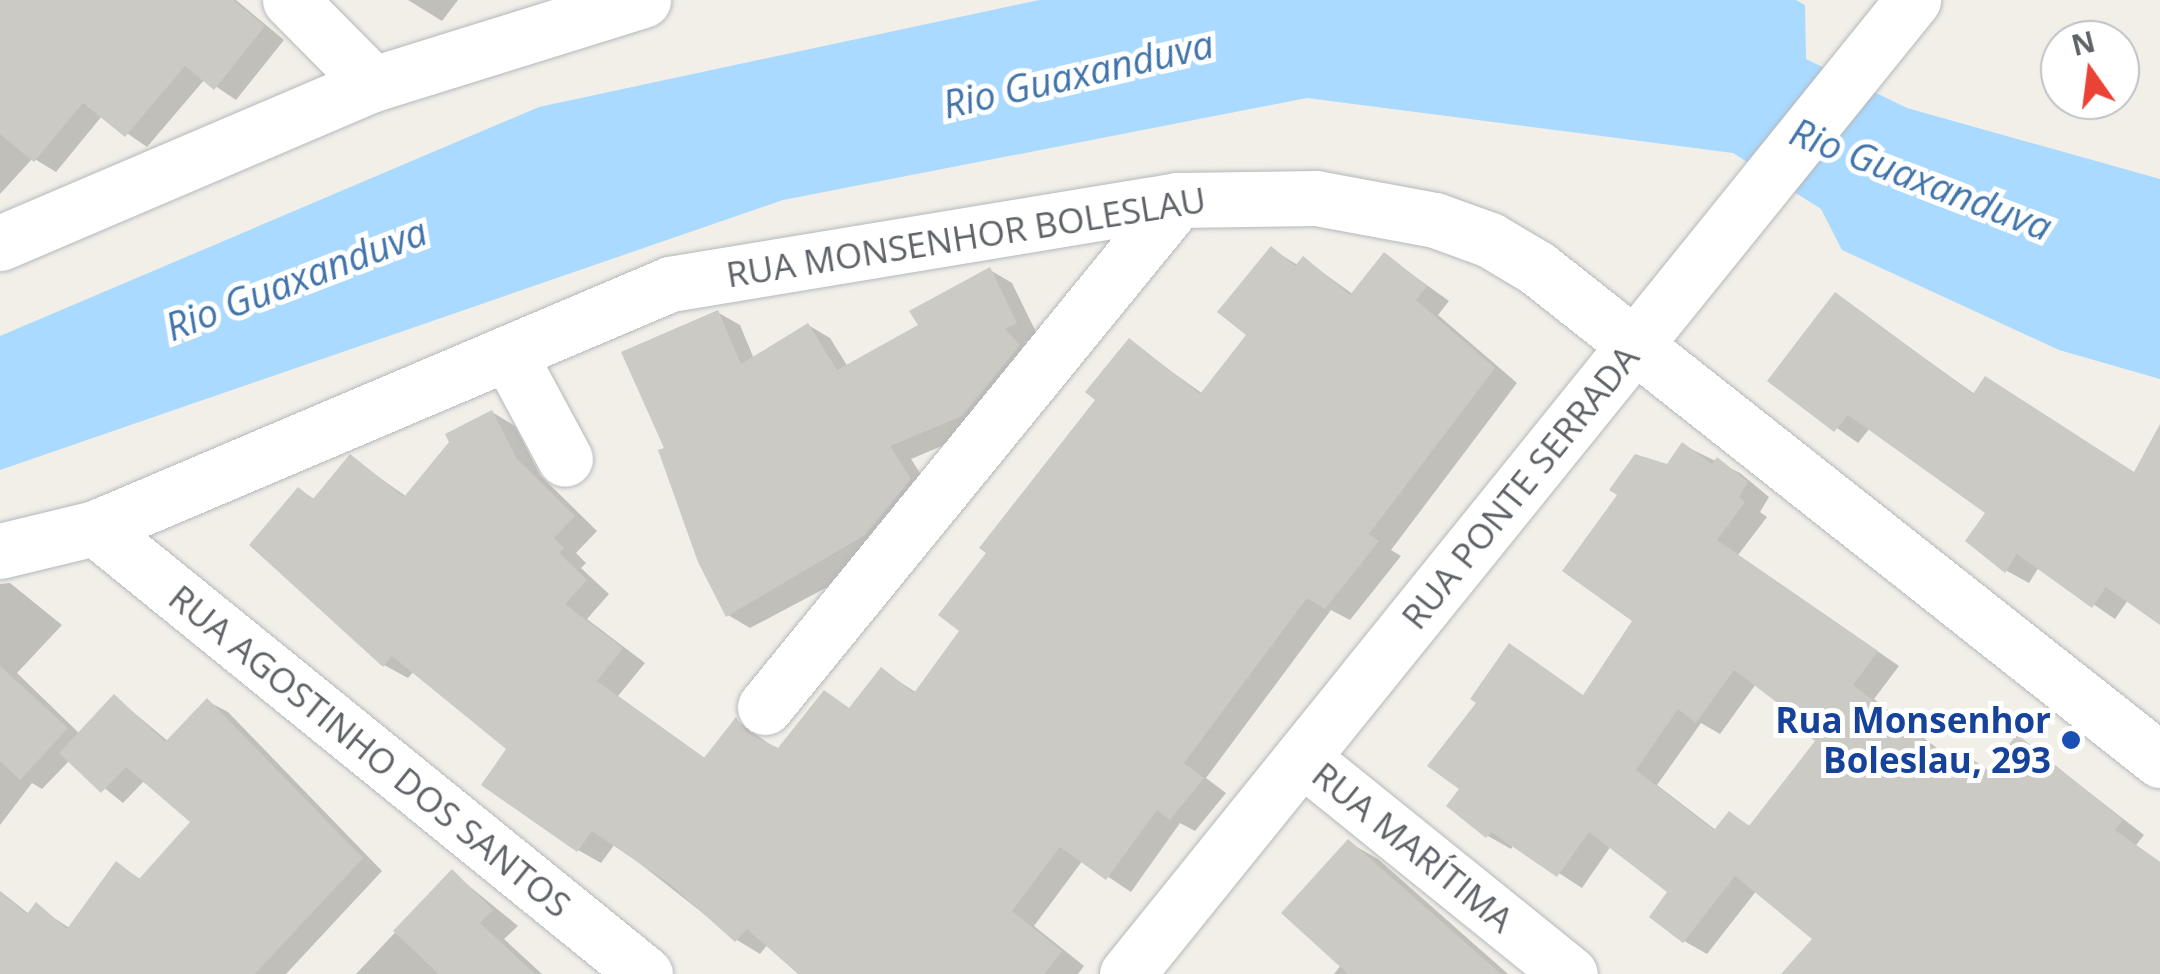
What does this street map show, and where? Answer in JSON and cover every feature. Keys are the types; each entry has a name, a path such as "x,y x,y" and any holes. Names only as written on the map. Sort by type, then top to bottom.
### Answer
{"street":[{"path":"290,0 373,84"},
{"path":"0,243 373,84 642,0"},
{"name":"RUA PONTE SERRADA","path":"1128,974 1913,0"},
{"name":"RUA MONSENHOR BOLESLAU","path":"0,551 95,528 670,284 1178,200 1316,198 1435,220 1490,240 1537,268 1637,343 2160,760"},
{"path":"764,708 1178,200"},
{"path":"508,353 565,459"},
{"name":"RUA AGOSTINHO DOS SANTOS","path":"95,528 645,974"},
{"name":"RUA MARÍTIMA","path":"1302,758 1570,974"}],"water":[{"name":"Rio Guaxanduva","path":"1039,0 1796,0 1805,5 1806,59 1907,108 2160,179 2160,379 2059,350 1842,250 1821,209 1733,153 1307,98 783,200 0,470 0,336 539,107"}],"building":[{"path":"0,0 233,0 265,26 214,90 185,66 125,137 83,103 34,162 0,134"},
{"path":"1271,246 1295,266 1303,256 1350,295 1384,252 1427,286 1416,300 1495,368 1369,534 1379,541 1325,609 1307,598 1184,763 1204,778 1170,820 1157,810 1106,880 1060,847 1012,911 1062,951 1044,974 798,974 747,929 735,942 670,884 592,831 577,852 481,785 506,749 392,656 383,667 249,545 298,487 313,499 350,454 404,497 449,442 445,434 492,410 517,459 575,516 554,538 564,548 559,553 587,580 565,604 623,648 597,681 704,758 736,717 746,732 778,748 824,690 849,708 881,667 914,693 959,631 938,615 986,553 979,548 1095,400 1085,392 1129,338 1200,394 1246,335 1217,312"},
{"path":"990,267 1017,323 1005,329 1020,345 962,416 890,446 911,479 865,535 726,617 698,562 658,450 664,448 621,352 718,310 741,364 808,323 837,370 918,325 909,311"},
{"path":"1835,292 1973,394 1985,376 2134,472 2160,424 2160,625 2106,587 2092,608 2017,554 2005,573 1965,541 1985,513 1848,415 1834,432 1767,381"},
{"path":"1682,442 1712,464 1717,457 1748,482 1739,497 1745,502 1717,540 1878,651 1853,685 1949,760 1957,748 1989,771 2017,734 2123,820 2115,830 2160,862 2160,974 1781,974 1812,939 1735,876 1683,943 1649,917 1667,892 1589,832 1557,877 1491,832 1486,838 1446,806 1459,789 1427,766 1476,703 1470,699 1509,643 1583,695 1632,621 1562,571 1617,495 1609,490 1635,454 1667,464","holes":["1734,670 1799,719 1794,725 1815,741 1749,826 1729,811 1714,830 1636,770 1678,709 1696,723"]},
{"path":"0,666 68,728 20,780 0,761"},
{"path":"114,694 165,742 207,698 363,858 255,974 0,974 0,892 27,914 36,902 67,929 116,861 139,879 190,822 126,767 101,793 59,753"},
{"path":"1348,839 1501,974 1348,974 1281,913"},
{"path":"452,869 493,910 480,923 535,974 439,974 393,931"}],"place":[{"name":"Rua Monsenhor Boleslau, 293","path":"2071,740"}]}
